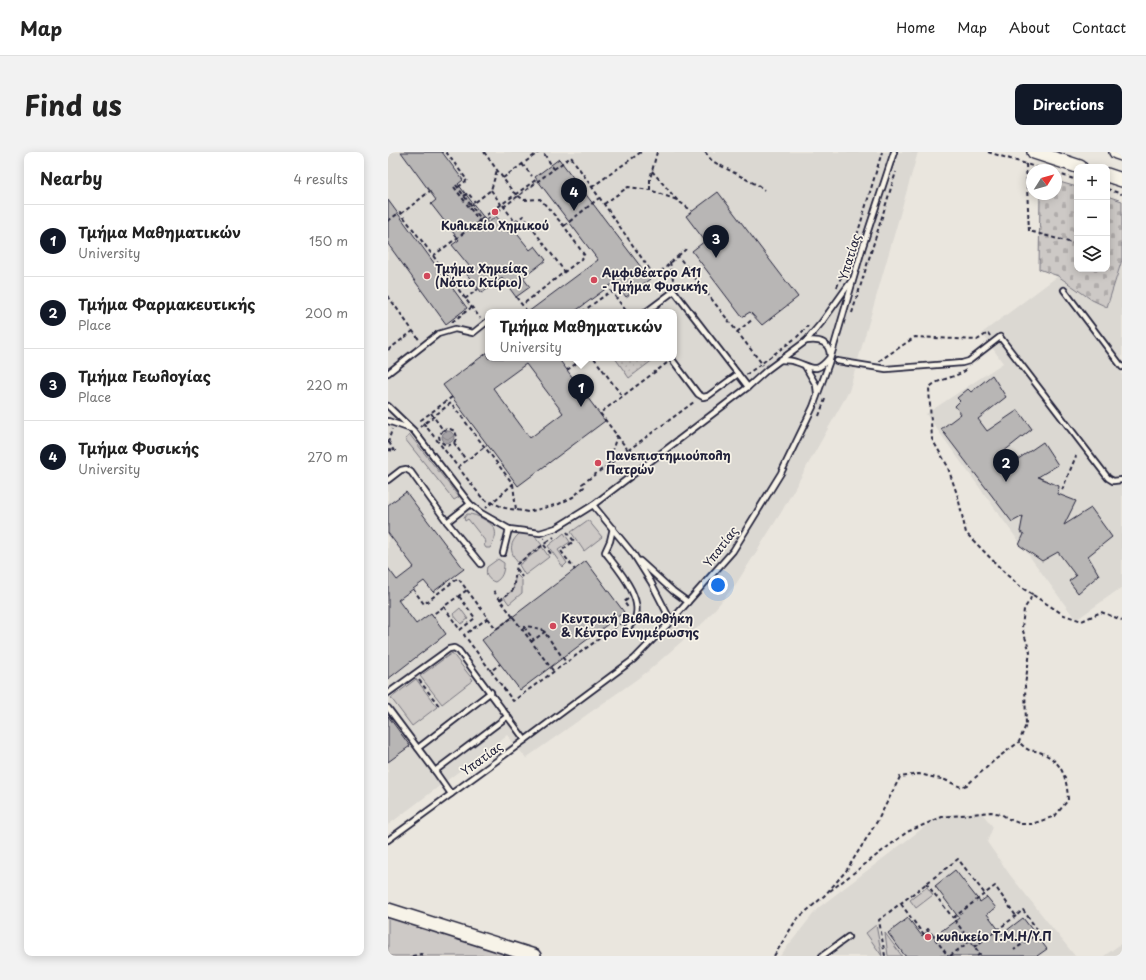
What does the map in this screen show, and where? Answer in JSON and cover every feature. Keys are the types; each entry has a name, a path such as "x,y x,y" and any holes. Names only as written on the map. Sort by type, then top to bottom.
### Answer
{"street":[{"path":"1034,152 1074,165"},
{"path":"1116,152 1122,154"},
{"path":"1110,177 1122,180"},
{"path":"388,910 534,956"}],"lane":[{"name":"Υπατίας","path":"388,840 634,658 671,621 733,551 781,473 813,407 894,152"},
{"path":"388,406 414,431 470,504 480,513 509,529 540,533 556,528 593,505 806,341 822,322 855,275"},
{"path":"1064,290 1122,367"},
{"path":"650,309 674,291 748,387"},
{"path":"388,373 438,334 455,329 473,333 485,323"},
{"path":"837,361 886,369 940,366 969,361 1000,337 1108,478 1113,481 1122,480"},
{"path":"780,360 789,360 815,368 820,367 830,357 830,350 827,345 821,341 815,339 806,341"},
{"path":"674,361 698,394 703,397 708,396 738,374"},
{"path":"805,366 816,385 817,395"},
{"path":"388,421 414,431"},
{"path":"388,480 401,470 406,469 411,472 447,522 481,564"},
{"path":"447,522 470,504"},
{"path":"593,505 634,555 651,582 671,621"},
{"path":"612,528 610,541 605,552 621,572 633,592 637,608 634,621 624,631"},
{"path":"503,553 509,529"},
{"path":"634,555 673,591 688,602"},
{"path":"388,693 449,649 454,648 459,651 491,692 525,740"},
{"path":"418,748 491,692"},
{"path":"388,708 451,794"},
{"path":"435,771 508,716"},
{"name":"Υπατίας","path":"388,843 397,834"},
{"path":"822,956 848,937"}],"path":[{"path":"446,152 467,180 455,187"},
{"path":"484,152 513,192 524,200 540,198 564,226 585,256 522,305"},
{"path":"503,178 539,152"},
{"path":"543,152 554,169"},
{"path":"592,187 641,152"},
{"path":"650,190 650,179 657,152"},
{"path":"705,152 712,160 764,190"},
{"path":"835,291 844,273 855,242 882,152"},
{"path":"988,152 1026,164"},
{"path":"433,256 482,219 519,196 536,182 571,158 654,277 686,249"},
{"path":"522,164 532,176"},
{"path":"851,318 898,166"},
{"path":"468,207 491,190 497,170"},
{"path":"652,171 677,200 692,211"},
{"path":"1062,176 1074,179"},
{"path":"477,223 480,228 483,226 481,224 537,179"},
{"path":"455,187 482,219"},
{"path":"455,187 481,224"},
{"path":"604,204 628,188 650,190 677,200"},
{"path":"491,190 515,222 523,216 565,272"},
{"path":"1110,190 1122,194"},
{"path":"388,221 400,212 401,214 430,191"},
{"path":"464,196 468,193 475,202"},
{"path":"564,226 599,198"},
{"path":"1027,200 1028,231 1074,243"},
{"path":"401,214 465,299 485,321"},
{"path":"678,256 767,370"},
{"path":"670,262 674,291"},
{"path":"465,299 478,289"},
{"path":"586,309 611,290 625,309"},
{"path":"388,296 424,345"},
{"path":"516,297 525,309"},
{"path":"450,323 472,307"},
{"path":"737,332 753,319"},
{"path":"742,378 798,337 809,325"},
{"path":"388,350 413,331"},
{"path":"878,362 916,337 977,340 988,333 994,341"},
{"path":"568,370 580,361"},
{"path":"596,361 622,396"},
{"path":"628,450 600,413 668,361"},
{"path":"969,361 969,366 965,371 955,377 932,385 929,388 932,439 947,465 958,497 966,533 1007,575 1022,588 1064,615 1082,622 1101,612 1122,620"},
{"path":"452,397 421,420 483,500 505,508 528,512 559,504 573,497 584,487 582,484 694,402"},
{"path":"414,431 451,403 513,484 516,510"},
{"path":"431,413 443,430"},
{"path":"388,450 395,451 388,442 394,423"},
{"path":"450,428 454,431 456,437 454,443 447,446 440,441 439,436 443,430 450,428"},
{"path":"608,465 617,436"},
{"path":"454,443 466,460"},
{"path":"458,467 487,445"},
{"path":"1062,490 1076,456"},
{"path":"480,513 513,484"},
{"path":"567,532 574,541 561,551 575,570"},
{"path":"540,533 547,542"},
{"path":"500,600 513,590 517,564 554,537"},
{"path":"544,545 552,555"},
{"path":"516,569 522,577"},
{"path":"413,589 424,604 458,578 496,629 513,617"},
{"path":"492,589 513,617 534,640"},
{"path":"432,616 467,590"},
{"path":"824,896 846,871 878,820 900,777 919,774 945,780 961,787 967,785 996,759 1019,742 1026,725 1025,685 1030,652 1022,628 1024,609 1032,594"},
{"path":"444,607 460,630 475,618 458,596"},
{"path":"488,618 464,635 513,701 625,620"},
{"path":"523,628 526,626 542,629 566,662"},
{"path":"523,628 531,642 554,672"},
{"path":"531,642 545,632"},
{"path":"491,671 500,664"},
{"path":"414,674 440,707"},
{"path":"495,684 498,681"},
{"path":"774,956 796,920 824,896 906,832 942,817 990,812 1001,814 1021,824 1032,824 1055,816 1068,800 1067,782 1062,770 1051,758 1040,752 1028,750 1019,742"},
{"path":"885,956 879,920 958,859 985,894"},
{"path":"926,883 980,954 977,956"},
{"path":"952,918 995,886 1016,916"},
{"path":"900,904 923,934 928,930 949,956 970,941"},
{"path":"974,946 1023,910 1039,932 1014,950"},
{"path":"412,956 421,954 425,956"}],"shaded area":[{"name":"Πανεπιστημιούπολη Πατρών","path":"388,152 918,152 849,391 782,511 736,584 705,621 647,672 526,758 507,735 388,825"},
{"path":"1122,260 1122,587 1076,620 926,414 1003,363 982,333 1058,276 1092,300 1107,307"},
{"path":"981,812 993,827 987,842 1010,875 1075,956 780,956 818,908 940,815"},
{"path":"1122,943 1122,956 1104,956"}],"green space":[{"path":"1062,183 1074,186 1074,272 1110,272 1110,197 1122,201 1122,260 1107,307 1092,300 1058,276 1039,269 1040,200 1062,200"},
{"path":"617,361 651,361 629,378"},
{"path":"410,435 459,497 454,500 405,439"},
{"path":"467,514 479,517 488,522 494,528 495,539 490,548 486,548 484,545 486,542 468,519 465,521 464,518"},
{"path":"588,520 602,537 584,551 571,532"},
{"path":"520,533 534,535 542,545 518,563 513,555 512,544"},
{"path":"564,533 570,542 558,550 567,563 563,567 548,546"},
{"path":"542,547 549,557 525,575 519,565"},
{"path":"498,559 504,563 504,569 501,577 495,582 488,577 486,570 487,567"},
{"path":"516,574 522,580 522,593 509,604 504,597 513,590"},
{"path":"460,608 468,619 461,624 453,614"},
{"path":"452,653 473,680 442,704 420,676"},
{"path":"416,679 437,707 412,726 391,698"},
{"path":"927,887 933,895 916,908 910,900"},
{"path":"388,917 513,956 388,956"},
{"path":"876,925 882,956 866,933"},
{"path":"885,933 902,956 888,956"}],"water":[{"path":"448,431 452,433 454,437 452,441 448,443 444,441 442,437 444,433"}],"building":[{"path":"401,152 442,152 463,180 458,184 488,223 496,216 510,234 514,230 530,250 535,246 546,260 523,278 530,287 516,297 502,278 482,293 464,271 470,267 452,245 459,240 431,204 436,200"},
{"path":"559,159 650,279 626,297 615,282 578,309 532,309 598,260 535,177"},
{"path":"718,192 798,297 762,325 750,312 742,317 692,251 705,241 686,216"},
{"name":"Τμήμα Χημείας (Νότιο Κτίριο)","path":"388,200 467,308 446,324 388,244"},
{"path":"485,354 485,361 560,361 605,421 518,486 443,385","holes":["526,364 563,413 530,438 493,388"]},
{"path":"992,375 1006,397 978,419 987,431 1018,410 1032,429 1003,452 1011,464 1043,442 1058,465 1038,477 1059,486 1058,494 1076,501 1064,525 1091,508 1112,537 1088,556 1099,575 1078,593 1069,581 1076,576 1058,552 1042,561 1019,545 1024,534 1020,532 1023,516 1012,522 941,429 961,414 955,406 960,401 957,398 968,389 971,392"},
{"path":"406,492 464,569 433,592 424,581 398,600 416,624 431,613 446,634 388,679 388,568 397,580 414,567 388,533 388,505"},
{"name":"Κεντρική Βιβλιοθήκη & Κέντρο Ενημέρωσης","path":"586,561 624,612 520,690 482,640"},
{"path":"388,716 410,746 388,762"},
{"path":"955,870 980,902 987,897 996,908 987,914 1002,934 1023,918 1047,949 1037,956 905,956 888,933 908,918 922,936 928,931 933,937 959,918 935,886"}],"place":[{"name":"Τμήμα Φυσικής","path":"574,211"},
{"name":"Κυλικείο Χημικού","path":"495,212"},
{"name":"Τμήμα Γεωλογίας","path":"716,258"},
{"name":"Τμήμα Χημείας (Νότιο Κτίριο)","path":"427,276"},
{"name":"Αμφιθέατρο Α11 - Τμήμα Φυσικής","path":"594,280"},
{"name":"Τμήμα Μαθηματικών","path":"581,407"},
{"name":"Πανεπιστημιούπολη Πατρών","path":"598,463"},
{"name":"Τμήμα Φαρμακευτικής","path":"1006,482"},
{"name":"Κεντρική Βιβλιοθήκη & Κέντρο Ενημέρωσης","path":"553,626"},
{"name":"κυλικείο Τ.M.Η/Υ.Π","path":"928,937"}]}
